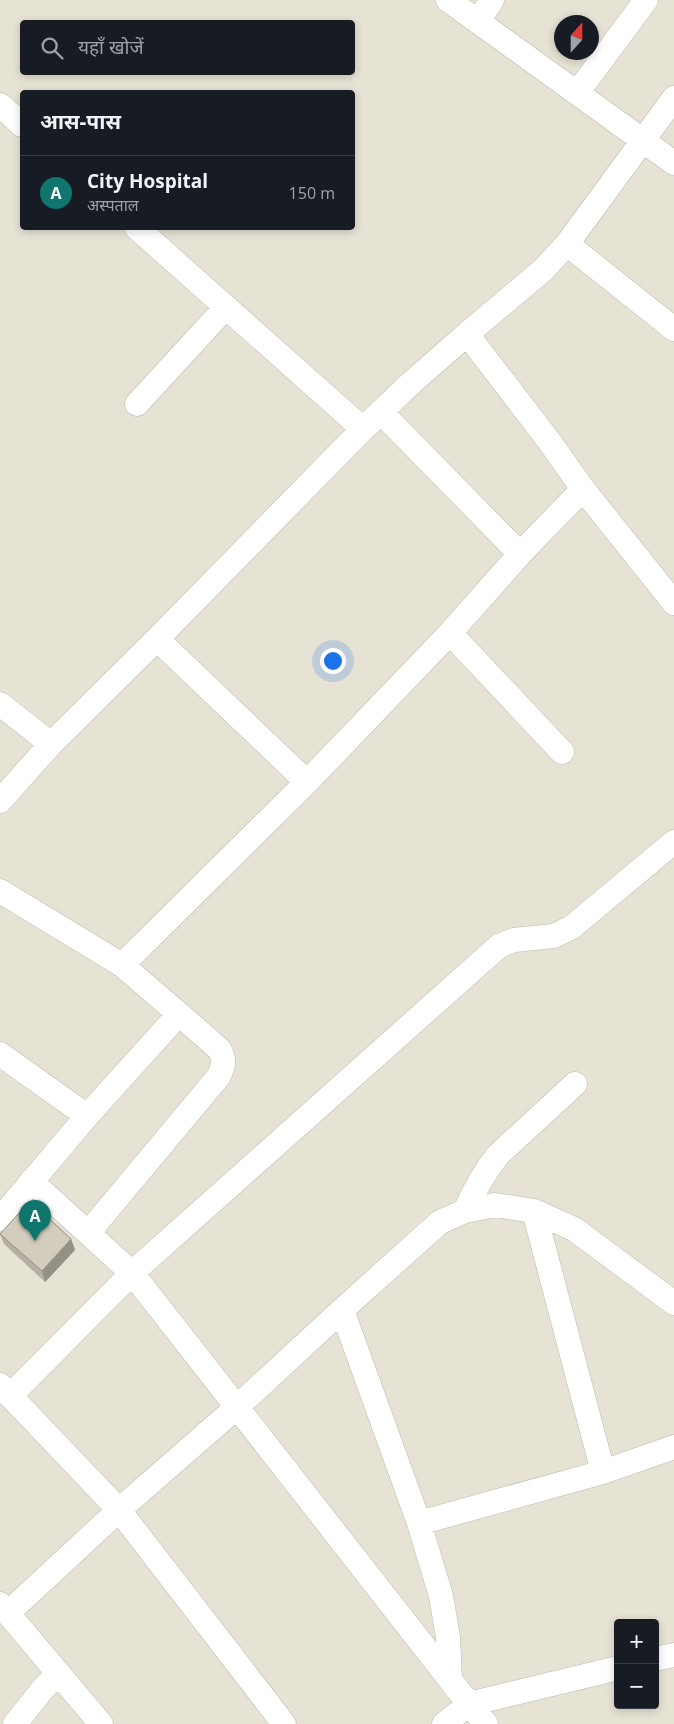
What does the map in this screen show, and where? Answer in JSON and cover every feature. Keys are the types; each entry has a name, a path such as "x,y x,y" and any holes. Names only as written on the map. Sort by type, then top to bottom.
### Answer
{"street":[{"path":"448,0 674,164"},
{"path":"478,21 492,0"},
{"path":"577,93 646,0"},
{"path":"0,801 51,744 363,429 466,334 543,270 567,244 674,98"},
{"path":"0,105 20,123"},
{"path":"139,230 363,429"},
{"path":"567,244 674,329"},
{"path":"137,404 226,307"},
{"path":"466,334 549,441 583,489 674,603"},
{"path":"381,412 520,554"},
{"path":"122,965 307,782 450,633 520,554 583,489"},
{"path":"450,633 562,752"},
{"path":"157,639 307,782"},
{"path":"0,704 51,744"},
{"path":"284,1724 119,1510 5,1391 132,1273 499,946 514,940 554,936 572,928 674,842"},
{"path":"0,891 122,965 220,1048 224,1056 224,1066 219,1076 88,1233"},
{"path":"4,1208 31,1181 179,1014"},
{"path":"0,1054 87,1116"},
{"path":"465,1210 488,1167 575,1084"},
{"path":"31,1181 132,1273 486,1724"},
{"path":"101,1724 4,1608 237,1407 440,1222 465,1210 495,1205 534,1211 574,1229 674,1303"},
{"path":"534,1211 603,1472"},
{"path":"342,1310 419,1523 441,1596 448,1637 450,1680"},
{"path":"419,1523 603,1472 674,1447"},
{"path":"659,1658 674,1654"},
{"path":"444,1724 469,1704 614,1669"},
{"path":"15,1724 42,1690 58,1674"}],"shaded area":[{"path":"0,0 674,0 674,1724 0,1724"}],"building":[{"path":"30,1201 71,1239 42,1271 0,1234"}],"place":[{"name":"City Hospital","path":"35,1241"}]}
